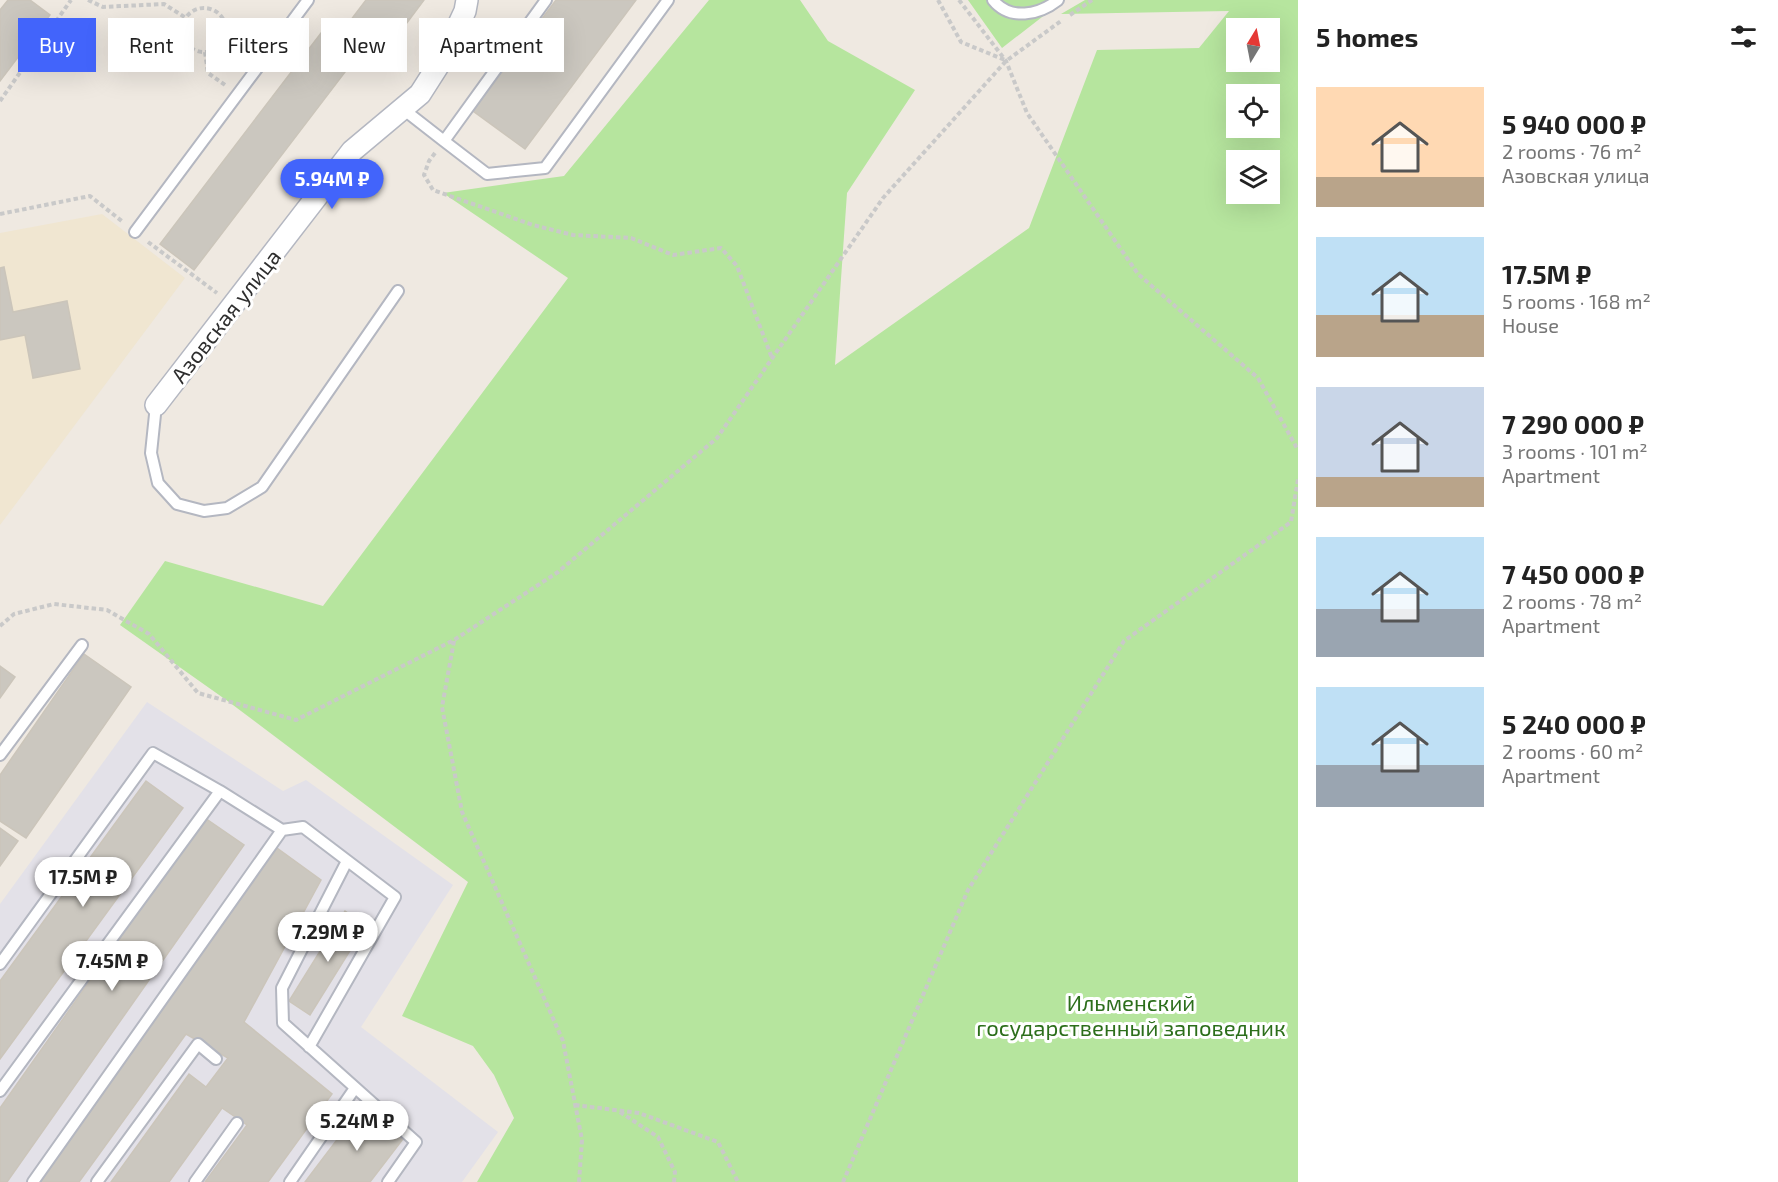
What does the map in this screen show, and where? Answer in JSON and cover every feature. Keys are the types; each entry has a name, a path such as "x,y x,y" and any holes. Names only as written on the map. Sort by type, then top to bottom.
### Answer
{"street":[{"name":"Азовская улица","path":"156,405 352,151 420,94 443,58 465,11 467,0"}],"lane":[{"path":"294,18 308,0"},
{"path":"444,141 546,0"},
{"path":"403,109 487,174 545,168 668,0"},
{"path":"993,0 1007,11 1021,15 1034,13 1051,6 1058,0"},
{"path":"135,232 254,72"},
{"path":"156,405 151,453 158,483 177,504 204,511 227,508 262,487 398,291"},
{"path":"0,755 82,645"},
{"path":"0,964 153,753 282,830 303,827 395,897 309,1047"},
{"path":"0,1091 220,791"},
{"path":"33,1182 282,830"},
{"path":"347,861 282,988 283,1023 416,1142 388,1182"},
{"path":"97,1182 198,1044 216,1059"},
{"path":"290,1182 355,1088"},
{"path":"195,1182 237,1123"}],"path":[{"path":"0,100 71,0"},
{"path":"88,0 103,7 164,4 186,18 196,10 209,9 222,18"},
{"path":"938,0 961,42 1006,61"},
{"path":"959,0 1006,61 1027,113 1138,274 1258,378 1298,450"},
{"path":"0,627 14,614 54,604 107,610 150,634 198,693 296,720 454,640 558,572 717,438 884,198 1006,61 1092,0"},
{"path":"194,49 205,52 208,73 238,94"},
{"path":"444,141 429,161 424,176 433,190 534,225 573,235 631,238 673,255 721,248 737,266 772,359"},
{"path":"843,1182 968,890 1124,641 1291,522 1298,479"},
{"path":"454,640 442,706 462,812 563,1041 582,1140 579,1182"},
{"path":"575,1105 639,1113 718,1142 738,1182"},
{"path":"617,1110 658,1137 675,1172 674,1182"}],"shaded area":[{"path":"102,214 185,278 0,525 0,233"},
{"path":"147,702 283,791 306,780 453,885 361,1027 498,1132 462,1182 0,1182 0,904"}],"green space":[{"name":"Ильменский государственный заповедник","path":"709,0 800,0 828,41 915,90 847,193 835,365 1029,228 1097,50 1199,48 1229,11 1061,14 1085,0 1298,0 1298,1182 477,1182 514,1118 494,1075 473,1046 402,1016 468,882 229,702 120,625 165,561 323,606 568,278 443,193 564,176"},
{"path":"968,0 1064,0 1002,48"}],"building":[{"path":"8,0 30,0 50,15 48,18 18,18 18,57 0,81 0,10"},
{"path":"366,0 424,0 407,23 407,18 352,18"},
{"path":"556,0 636,0 525,149 473,111 502,72 564,72 564,18 543,18"},
{"path":"321,33 321,72 345,72 194,270 160,244 291,72 309,72 309,49"},
{"path":"4,267 13,312 67,301 80,369 33,378 25,335 0,340 0,268"},
{"path":"84,654 131,687 26,838 0,821 0,775"},
{"path":"0,666 15,677 0,698"},
{"path":"146,781 183,808 0,1059 0,981"},
{"path":"205,818 244,845 7,1182 0,1182 0,1108"},
{"path":"0,828 18,841 0,866"},
{"path":"277,848 321,880 244,1022 332,1094 268,1182 205,1182 247,1125 222,1108 169,1182 111,1182 189,1074 206,1087 228,1058 186,1034 79,1182 40,1182"},
{"path":"345,911 366,925 310,1015 289,1001"},
{"path":"361,1108 403,1139 370,1182 305,1182"}]}
